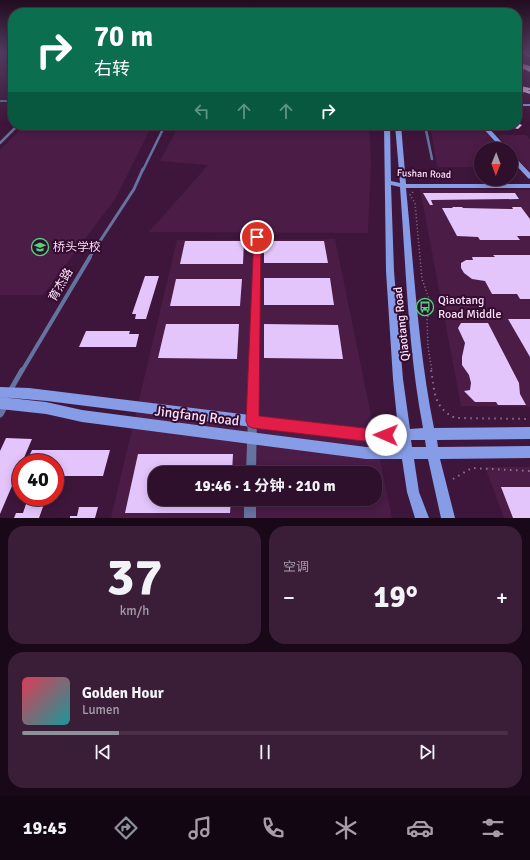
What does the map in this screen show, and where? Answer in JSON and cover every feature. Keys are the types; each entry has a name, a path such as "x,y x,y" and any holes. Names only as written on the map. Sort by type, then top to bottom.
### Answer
{"street":[{"name":"Qiaotang Road","path":"387,130 390,271 398,379 404,435 413,492 422,518"},
{"name":"Qiaotang Road","path":"398,130 415,330 423,401 448,518"},
{"path":"487,130 498,142"},
{"path":"518,164 530,177"},
{"name":"Fushan Road","path":"402,184 530,181"},
{"name":"Fushan Road","path":"388,182 402,184 530,186"},
{"path":"251,466 257,237"},
{"path":"1,407 5,392"},
{"name":"Jingfang Road","path":"5,392 51,395 75,400 364,435 530,433"},
{"name":"Jingfang Road","path":"1,407 46,408 82,416 366,453 530,452"},
{"path":"250,506 250,518"}],"lane":[{"path":"0,142 13,130"},
{"name":"育杰路","path":"5,392 100,239 134,189 163,130"},
{"path":"426,130 432,159"}],"path":[{"path":"414,191 410,195 415,203 422,280 432,307 427,318 428,347 436,401 444,413 455,418 530,419"},
{"path":"453,478 472,468 530,471"}],"shaded area":[{"name":"桥头学校","path":"20,130 150,130 115,199 43,295 0,295 0,150"},
{"path":"176,130 369,130 371,162 368,233 149,232 208,165 160,161"},
{"path":"431,130 484,130 495,142 474,142 474,167 437,167"},
{"path":"497,135 526,135 530,139 530,172 518,159 518,142 503,142"},
{"path":"420,189 530,190 530,407 461,406"},
{"path":"335,239 381,466 148,466 148,506 382,506 382,469 392,518 111,518 177,240"},
{"path":"485,467 530,467 530,518 504,518"}],"building":[{"path":"522,86 530,88 530,90 528,90 530,91 530,94 524,92 522,94"},
{"path":"423,193 515,193 519,199 431,200 433,205 430,205"},
{"path":"452,207 513,209 512,207 521,207 530,219 530,236 517,236 520,240 480,240 478,237 457,236 442,208 453,208"},
{"path":"185,241 244,241 243,264 180,264"},
{"path":"264,241 324,241 328,263 264,263"},
{"path":"493,255 530,255 530,299 520,299 517,294 492,294 485,281 472,279 464,273 461,268 461,263 466,260 473,260 472,257 495,257"},
{"path":"145,276 159,276 146,319 135,319 136,314 132,314"},
{"path":"264,278 330,278 334,305 264,305"},
{"path":"176,279 242,279 240,306 170,306"},
{"path":"508,319 530,319 530,357"},
{"path":"461,323 488,323 519,383 520,394 526,405 498,405 496,402 475,402 464,391 470,390 471,383 469,375 462,365 465,343 458,328"},
{"path":"166,324 239,324 237,359 158,358"},
{"path":"264,324 338,325 343,359 264,358"},
{"path":"86,331 130,331 129,334 139,334 136,347 79,347"},
{"path":"6,438 32,439 26,454 12,454 12,486 0,514 0,451"},
{"path":"32,450 110,450 103,476 64,476 64,454 30,454"},
{"path":"138,454 233,454 232,466 148,466 148,506 230,506 230,513 125,513"},
{"path":"501,487 530,487 530,518 513,518"},
{"path":"25,506 43,506 39,518 14,518 16,513 23,513"},
{"path":"79,507 98,507 95,518 70,518 70,516 77,516"}],"place":[{"name":"桥头学校","path":"40,247"},
{"name":"Qiaotang Road Middle","path":"425,307"}],"route":[{"path":"257,237 252,421 364,435 386,435"}]}
